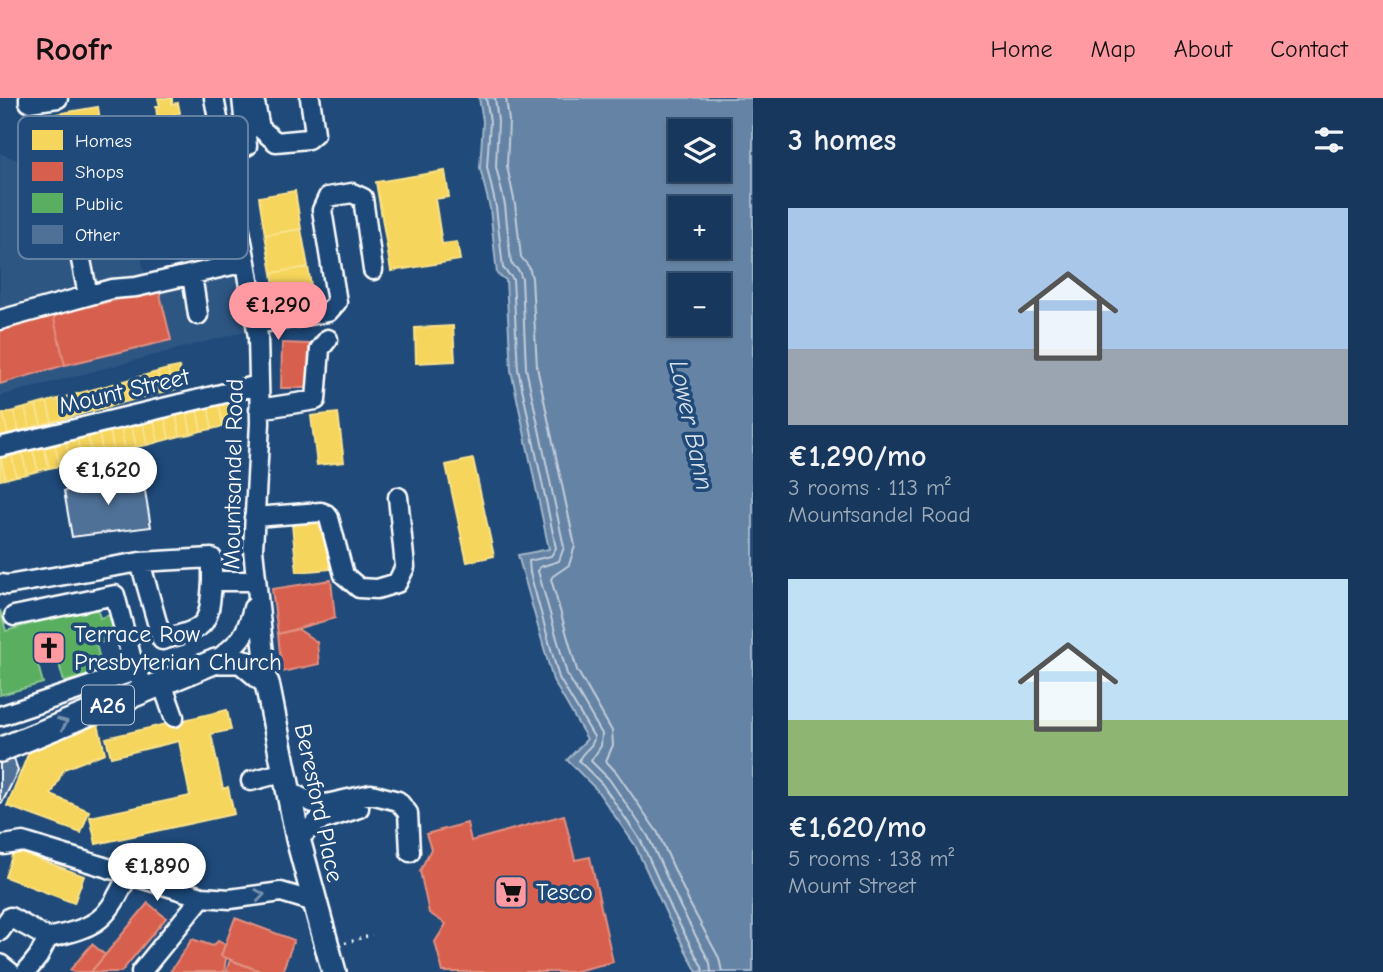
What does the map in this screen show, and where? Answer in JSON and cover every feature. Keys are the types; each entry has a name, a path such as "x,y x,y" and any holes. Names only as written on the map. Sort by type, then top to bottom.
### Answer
{"main road":[{"name":"A26","path":"0,750 148,681 216,661"},
{"path":"216,661 241,661 267,683"},
{"name":"Beresford Place","path":"267,683 298,839 334,972"}],"street":[{"path":"29,98 30,102 58,98"},
{"name":"Mountsandel Road","path":"214,98 218,116"},
{"path":"242,98 244,116"},
{"path":"254,98 260,128 276,142 308,139 315,133 310,98"},
{"path":"257,324 328,312 337,302 322,210 328,197 352,193 363,198 373,270"},
{"path":"81,259 88,295"},
{"name":"Mountsandel Road","path":"245,259 257,324 259,409 253,549 262,644"},
{"path":"0,320 112,289 136,287 246,262"},
{"path":"192,275 198,315"},
{"path":"259,409 316,400 320,349 328,339"},
{"name":"Mount Street","path":"0,447 259,385"},
{"path":"254,517 321,512 326,514 344,575 359,588 377,589 397,583 405,567 398,497"},
{"path":"0,584 140,562 212,558 211,605 206,619 196,630 162,640 140,562"},
{"path":"212,581 256,588 248,628 242,641 216,661"},
{"path":"14,616 115,595 148,681 174,717"},
{"name":"Beresford Place","path":"262,644 267,683"},
{"path":"0,716 148,681"},
{"path":"251,781 287,782 313,803 326,804 371,794 398,801 408,813 410,852"},
{"path":"298,839 317,822 386,798"},
{"path":"1,845 23,842 202,897 230,899 281,892 314,902"},
{"path":"0,931 10,917 48,938 78,931 102,920 130,873"},
{"path":"141,972 202,897"},
{"path":"26,972 48,938"},
{"path":"0,964 10,972"}],"path":[{"path":"327,948 372,935"}],"shaded area":[{"path":"0,153 18,160 18,259 141,259 145,275 196,259 236,259 246,331 0,396"}],"water":[{"name":"Lower Bann","path":"479,98 753,98 753,972 697,972 635,845 596,789 567,760 587,739 553,680 518,555 549,549 511,370 506,280 497,274 490,208 480,168 483,121"}],"building: Homes":[{"path":"158,98 172,98 172,104 178,103 180,113 174,116 157,116 156,106 160,106"},
{"path":"98,107 99,116 44,116"},
{"path":"445,171 449,197 435,199 442,244 457,242 460,260 391,271 376,182"},
{"path":"295,191 301,229 265,235 259,197"},
{"path":"301,229 308,267 272,273 265,235"},
{"path":"308,267 314,305 278,311 272,273"},
{"path":"453,326 455,361 416,363 415,328"},
{"path":"179,367 184,386 173,390 168,369"},
{"path":"168,369 173,390 162,392 157,372"},
{"path":"157,372 162,392 151,395 146,375"},
{"path":"146,375 151,395 140,398 135,378"},
{"path":"135,378 140,398 129,401 124,381"},
{"path":"124,381 129,401 118,404 113,384"},
{"path":"113,384 118,404 107,407 102,387"},
{"path":"102,387 107,407 96,410 91,390"},
{"path":"91,390 96,410 85,413 80,393"},
{"path":"80,393 85,413 74,416 69,396"},
{"path":"69,396 74,416 63,419 58,399"},
{"path":"58,399 63,419 52,422 47,402"},
{"path":"230,401 234,423 223,426 219,404"},
{"path":"47,402 52,422 41,425 36,405"},
{"path":"219,404 223,426 212,429 208,407"},
{"path":"36,405 41,425 30,428 25,408"},
{"path":"208,407 212,429 201,431 197,409"},
{"path":"25,408 30,428 19,431 14,411"},
{"path":"197,409 201,431 191,434 187,412"},
{"path":"14,411 19,431 8,434 3,414"},
{"path":"187,412 191,434 180,436 176,415"},
{"path":"338,413 344,462 317,465 311,416"},
{"path":"3,414 8,434 0,436 0,415"},
{"path":"176,415 180,436 169,439 165,418"},
{"path":"165,418 169,439 158,442 154,420"},
{"path":"154,420 158,442 147,445 143,423"},
{"path":"143,423 147,445 136,447 132,426"},
{"path":"132,426 136,447 125,450 121,428"},
{"path":"121,428 125,450 114,453 110,431"},
{"path":"110,431 114,453 103,455 99,434"},
{"path":"99,434 103,455 93,458 88,437"},
{"path":"88,437 93,458 82,460 77,439"},
{"path":"77,439 82,460 71,463 66,442"},
{"path":"66,442 71,463 60,466 55,445"},
{"path":"55,445 60,466 49,468 44,448"},
{"path":"44,448 49,468 38,471 33,450"},
{"path":"33,450 38,471 27,474 22,453"},
{"path":"22,453 27,474 16,476 12,456"},
{"path":"12,456 16,476 5,479 1,458"},
{"path":"0,458 5,479 0,480"},
{"path":"473,459 494,556 467,562 446,465"},
{"path":"326,522 330,569 297,572 292,525"},
{"path":"227,710 231,730 211,734 223,789 228,787 234,814 96,844 90,817 190,796 179,741 111,757 106,738"},
{"path":"98,724 105,753 64,769 51,795 89,811 81,833 7,806 29,752"},
{"path":"14,850 84,876 74,903 5,877"}],"building: Shops":[{"path":"159,290 171,340 65,365 53,315"},
{"path":"53,315 65,365 0,384 0,331"},
{"path":"282,343 309,344 308,388 281,388"},
{"path":"331,580 335,618 278,634 272,589"},
{"path":"298,629 317,642 319,664 282,672 278,634"},
{"name":"Tesco","path":"564,815 575,860 590,857 613,962 572,972 443,972 435,942 446,924 429,913 420,871 431,849 426,834 467,823 471,841"},
{"path":"148,903 166,918 121,972 91,972"},
{"path":"235,918 294,940 282,972 263,972 221,956"},
{"path":"192,939 213,946 218,941 225,944 221,956 226,958 224,972 170,972"},
{"path":"92,944 105,955 91,972 70,970"},
{"path":"230,960 263,972 226,972"}],"building: Public":[{"name":"Terrace Row Presbyterian Church","path":"96,605 100,618 110,615 115,632 105,635 107,641 96,644 103,671 64,682 56,653 36,658 43,683 0,695 0,610 6,631"}],"building: Other":[{"path":"142,473 151,527 72,537 64,491"},
{"path":"13,755 18,771 0,803 0,760"}],"place":[{"name":"Terrace Row Presbyterian Church","path":"49,648"},
{"name":"Tesco","path":"511,892"}]}
